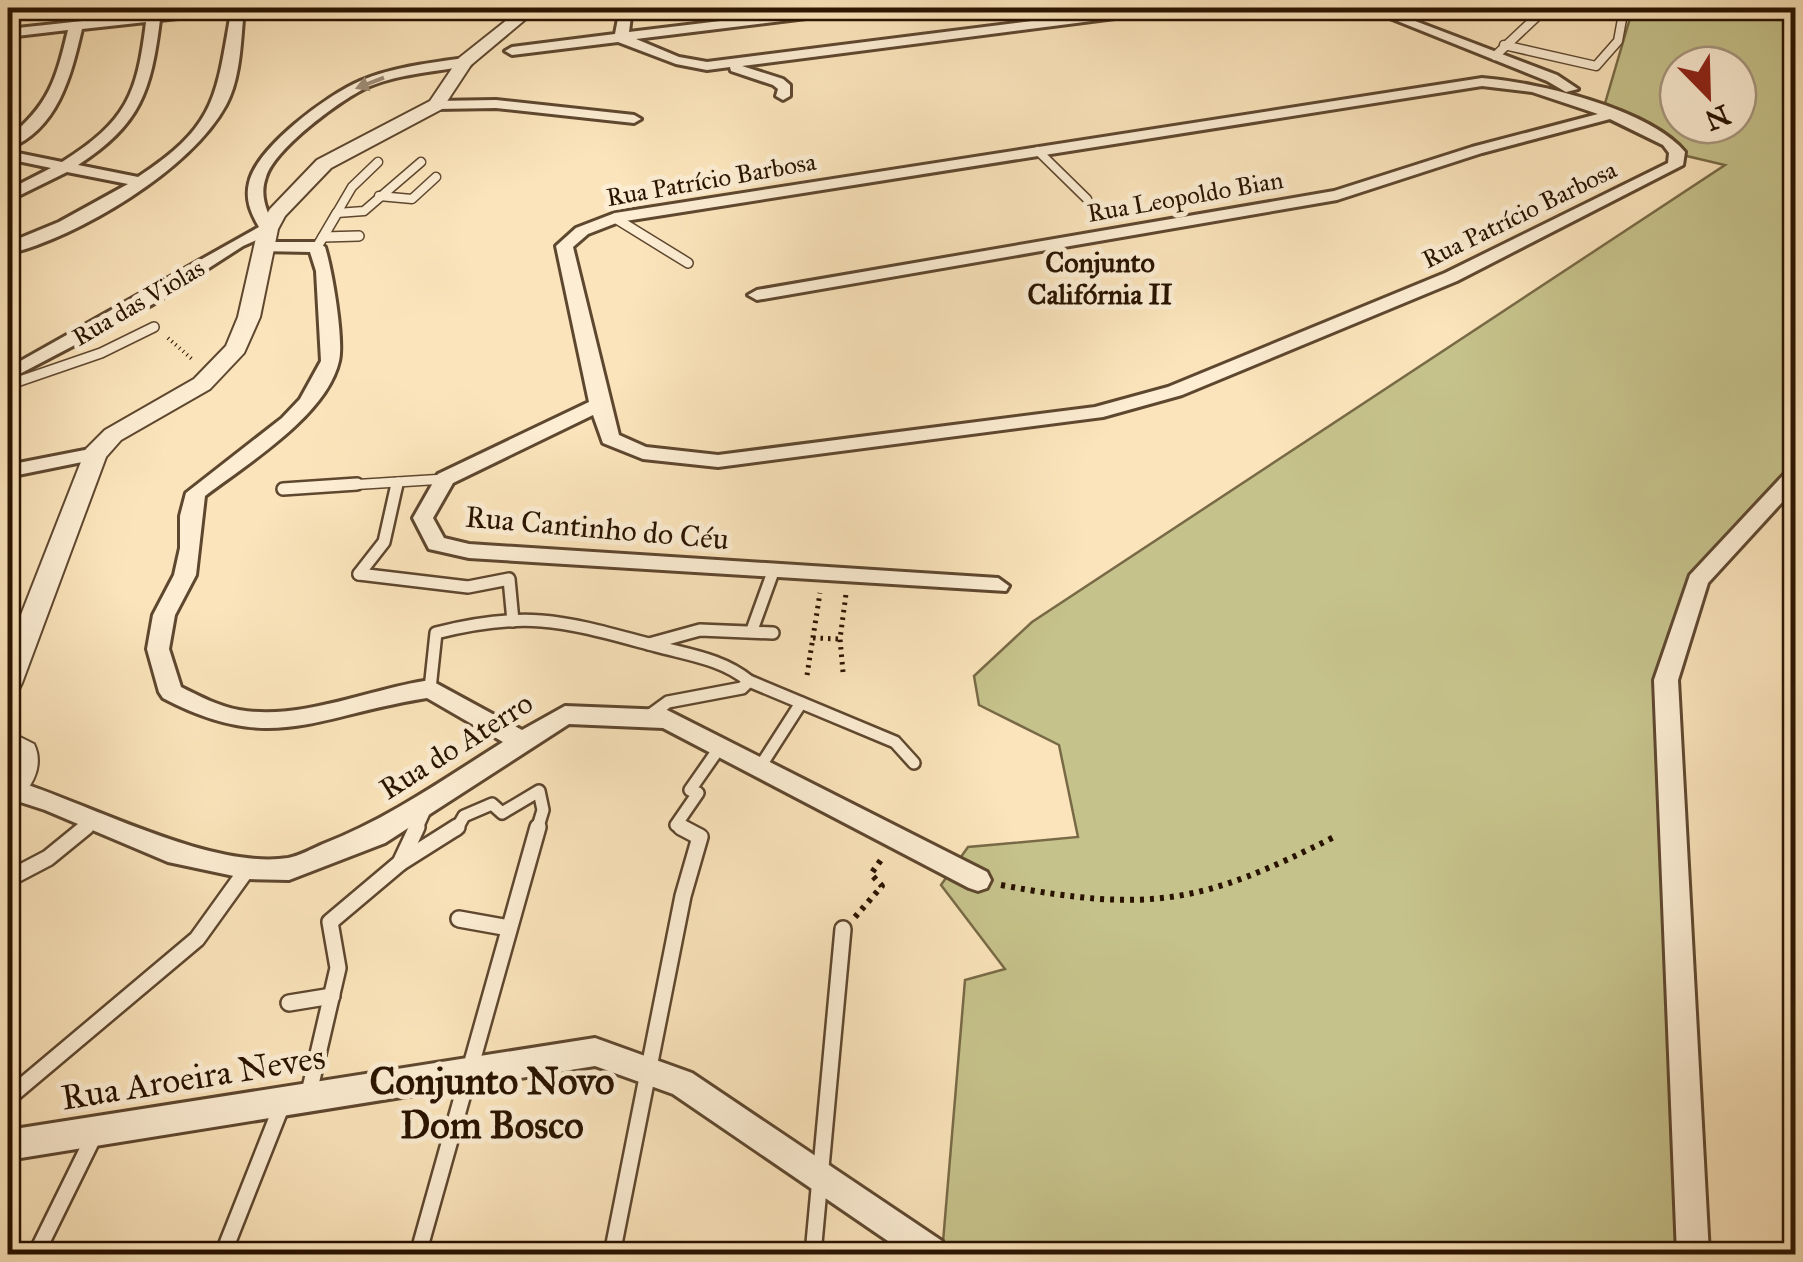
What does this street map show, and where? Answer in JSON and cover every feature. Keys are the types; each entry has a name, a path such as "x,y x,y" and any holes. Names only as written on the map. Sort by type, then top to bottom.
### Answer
{"street":[{"path":"8,15 12,8"},
{"path":"8,145 38,122 59,96 76,8"},
{"path":"8,33 154,12 236,8 220,104 192,140 143,182 64,228 8,249"},
{"name":"Rua das Violas","path":"95,454 113,436 202,384 236,348 249,317 266,238 278,213 324,164 436,105 465,62 531,8"},
{"path":"621,38 626,8"},
{"path":"512,51 855,8"},
{"path":"728,66 1162,8"},
{"path":"1371,8 1499,50 1596,104"},
{"path":"8,196 69,168 116,126 140,90 154,12"},
{"path":"621,38 676,60 728,66 778,82 785,88 783,96"},
{"path":"465,62 363,84 288,137 261,166 255,184 256,212 266,238 320,242 330,362 308,402 289,422 196,493 185,575 164,614 158,649 170,692 208,711 247,721 302,715 430,689 522,742"},
{"name":"Rua Patrício Barbosa","path":"1482,82 1512,82 1596,104 1614,114 1668,142 1677,152 1675,164 1452,277 1175,390 1096,413 718,461 644,453 610,439 564,246 582,231 614,218 1482,82"},
{"path":"436,105 496,104 634,119"},
{"name":"Rua Leopoldo Bian","path":"758,295 1337,195 1477,150 1614,114"},
{"path":"8,155 143,182"},
{"name":"Rua das Violas","path":"8,375 147,300 237,242 266,238"},
{"name":"Rua Cantinho do Céu","path":"599,404 445,479 423,518 436,544 468,551 998,586"},
{"path":"8,472 95,454"},
{"path":"8,683 16,637 95,454"},
{"path":"1693,1254 1666,680 1698,580 1796,474"},
{"name":"Rua do Aterro","path":"9,789 168,851 248,868 289,869 376,835 566,715 667,719 978,880"},
{"path":"8,743 23,752 25,763 9,789"},
{"name":"Rua Aroeira Neves","path":"8,1145 594,1052 682,1083 932,1252"}],"lane":[{"path":"1499,50 1546,8"},
{"path":"1499,50 1596,66 1606,60 1623,30 1624,8"},
{"path":"1038,151 1087,199"},
{"path":"320,242 352,186 378,162"},
{"path":"337,212 364,211 420,162"},
{"path":"380,196 412,199 436,177"},
{"path":"614,218 688,263"},
{"path":"320,242 359,236"},
{"path":"8,385 101,354 154,327"},
{"path":"283,489 445,479"},
{"path":"398,482 384,542 359,574 468,587 509,579 513,621"},
{"path":"752,630 773,572"},
{"path":"430,689 436,633 468,624 513,621 590,626 739,672 748,681 894,742 914,763"},
{"path":"648,644 700,630 773,633"},
{"path":"646,718 668,702 742,688 748,681"},
{"path":"760,767 801,703"},
{"path":"612,1254 651,1072 682,896 700,837 676,824 698,793 690,790 720,747"},
{"path":"223,1254 295,1099 332,996 338,968 330,922 400,862 455,831 464,816 492,804 502,813 540,791 543,810 418,1254"},
{"path":"400,862 430,800"},
{"path":"8,879 48,858 94,820"},
{"path":"8,1098 198,939 248,868"},
{"path":"459,920 510,928"},
{"path":"812,1254 844,929"},
{"path":"289,1003 332,996"},
{"path":"36,1254 97,1130"}],"path":[{"path":"154,327 211,375"},
{"path":"807,675 823,575"},
{"path":"842,672 840,639 848,576"},
{"path":"812,638 840,639"},
{"path":"978,880 1067,898 1170,900 1257,876 1336,836"},
{"path":"844,929 882,886 870,874 897,838"}],"shaded area":[{"path":"1633,8 1795,8 1795,469 1695,579 1663,679 1690,1254 942,1254 965,980 1005,969 941,885 968,847 1078,837 1059,745 979,705 974,676 1032,622 1725,165 1678,154 1659,145 1758,145 1758,45 1658,45 1658,144 1601,117"}],"district":[{"name":"Conjunto Califórnia II","path":"1100,278"},
{"name":"Conjunto Novo Dom Bosco","path":"492,1103"}]}
